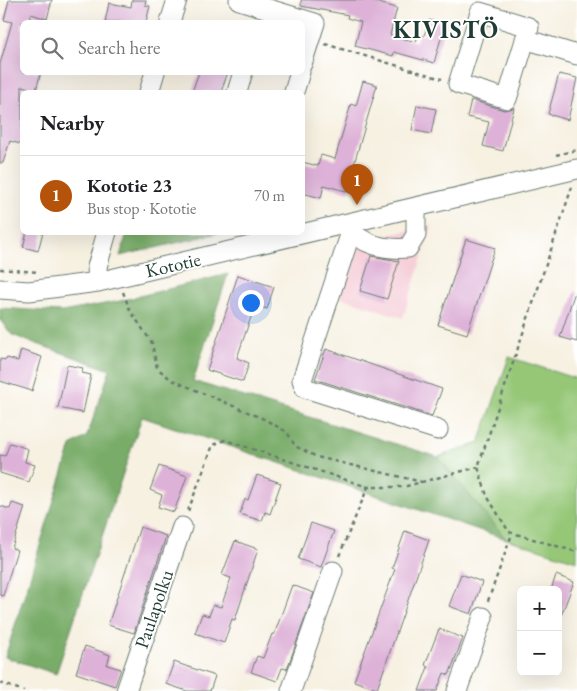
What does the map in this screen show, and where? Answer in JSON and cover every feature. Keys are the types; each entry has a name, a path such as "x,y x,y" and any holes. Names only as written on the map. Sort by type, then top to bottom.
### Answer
{"street":[{"path":"171,20 177,0"},
{"path":"240,0 260,15 294,20"},
{"path":"480,12 529,27 525,39 507,98 458,84 480,12"},
{"path":"305,22 315,23 305,55"},
{"path":"525,39 577,55"},
{"path":"150,90 154,75"},
{"path":"238,90 242,75"},
{"path":"295,90 299,75"},
{"name":"Kototie","path":"0,289 29,291 98,282 348,229 416,208 576,174"},
{"path":"416,208 416,236 408,248 388,250 348,229 302,380 305,388 438,430"},
{"path":"98,282 97,267 106,235"},
{"name":"Paulapolku","path":"126,691 182,527"},
{"path":"292,691 333,571"},
{"path":"458,691 483,617"}],"path":[{"path":"310,40 458,84"},
{"path":"576,174 478,467 487,496 498,516 512,534 577,552"},
{"path":"122,289 130,310 152,343 157,368 172,380 264,419 287,432 295,446 317,457 422,482"},
{"path":"182,527 213,445 225,440 368,487 404,486 478,467"},
{"path":"333,571 368,487"},
{"path":"483,617 512,534"},
{"path":"0,683 24,691"}],"shaded area":[{"path":"432,225 403,318 327,293 342,246"}],"green space":[{"path":"126,235 210,235 120,256"},
{"path":"228,274 193,381 438,457 506,539 142,417 56,674 5,657 71,446 87,436 110,370 12,335 0,320 0,308 62,312 120,301"},
{"path":"509,357 577,379 577,561 506,539 438,457 479,443"}],"building":[{"path":"9,0 52,0 47,19 31,14 30,20 20,20 20,75 40,75 36,90 22,86 22,90 20,90 20,144 10,141 3,163 0,163 0,64 12,22 4,20"},
{"path":"132,0 146,0 145,5 150,6 146,20 105,20 109,3 131,7"},
{"path":"301,0 375,0 375,2 397,8 390,35 416,42 418,35 424,36 429,20 445,24 434,63 394,52 393,56 355,46 361,22 347,18 348,15 301,6"},
{"path":"559,74 577,78 568,120 548,114"},
{"path":"198,75 227,75 222,90 193,90"},
{"path":"363,81 377,85 354,164 356,164 349,192 324,185 321,198 305,194 305,163 318,166 321,155 335,159 351,104 356,106"},
{"path":"471,100 504,110 514,108 503,151 483,146 489,122 467,117"},
{"path":"417,105 436,109 431,134 412,130"},
{"path":"26,235 42,235 38,251 23,247"},
{"path":"466,239 495,248 467,334 438,325"},
{"path":"371,256 399,261 387,299 360,291"},
{"path":"238,275 274,287 267,309 255,305 237,358 249,363 243,382 207,370"},
{"path":"575,292 577,292 577,342 560,337"},
{"path":"326,349 442,389 432,416 315,379"},
{"path":"21,350 42,357 32,391 0,381 0,359 6,360 7,358 18,361"},
{"path":"67,365 83,368 82,373 91,375 83,413 58,408"},
{"path":"10,443 28,449 25,462 35,465 29,482 0,473 0,455 5,456"},
{"path":"159,466 187,476 174,512 158,507 162,495 150,490"},
{"path":"257,475 281,483 270,514 265,512 262,521 240,514 245,499 248,500"},
{"path":"12,503 25,507 12,548 17,550 3,596 0,595 0,506 10,509"},
{"path":"311,523 334,531 321,567 298,559"},
{"path":"140,527 166,536 134,633 108,625"},
{"path":"405,531 429,540 377,689 354,681 395,569 392,568"},
{"path":"235,541 258,549 235,620 232,619 224,643 195,633 202,614 209,616 213,605 221,607 231,578 222,575"},
{"path":"461,574 482,582 471,614 449,606"},
{"path":"556,575 574,582 562,613 562,586 552,586"},
{"path":"292,585 314,593 287,669 282,668 277,681 251,672 257,656 263,658 272,634 274,635"},
{"path":"439,629 463,638 449,675 444,673 437,691 419,691 428,667 425,665"},
{"path":"85,646 110,655 107,665 121,669 115,686 76,673"},
{"path":"174,662 215,676 210,691 187,691 166,684"}],"place":[{"name":"Kototie 23","path":"357,205"}],"district":[{"name":"KIVISTÖ","path":"446,29"}]}
